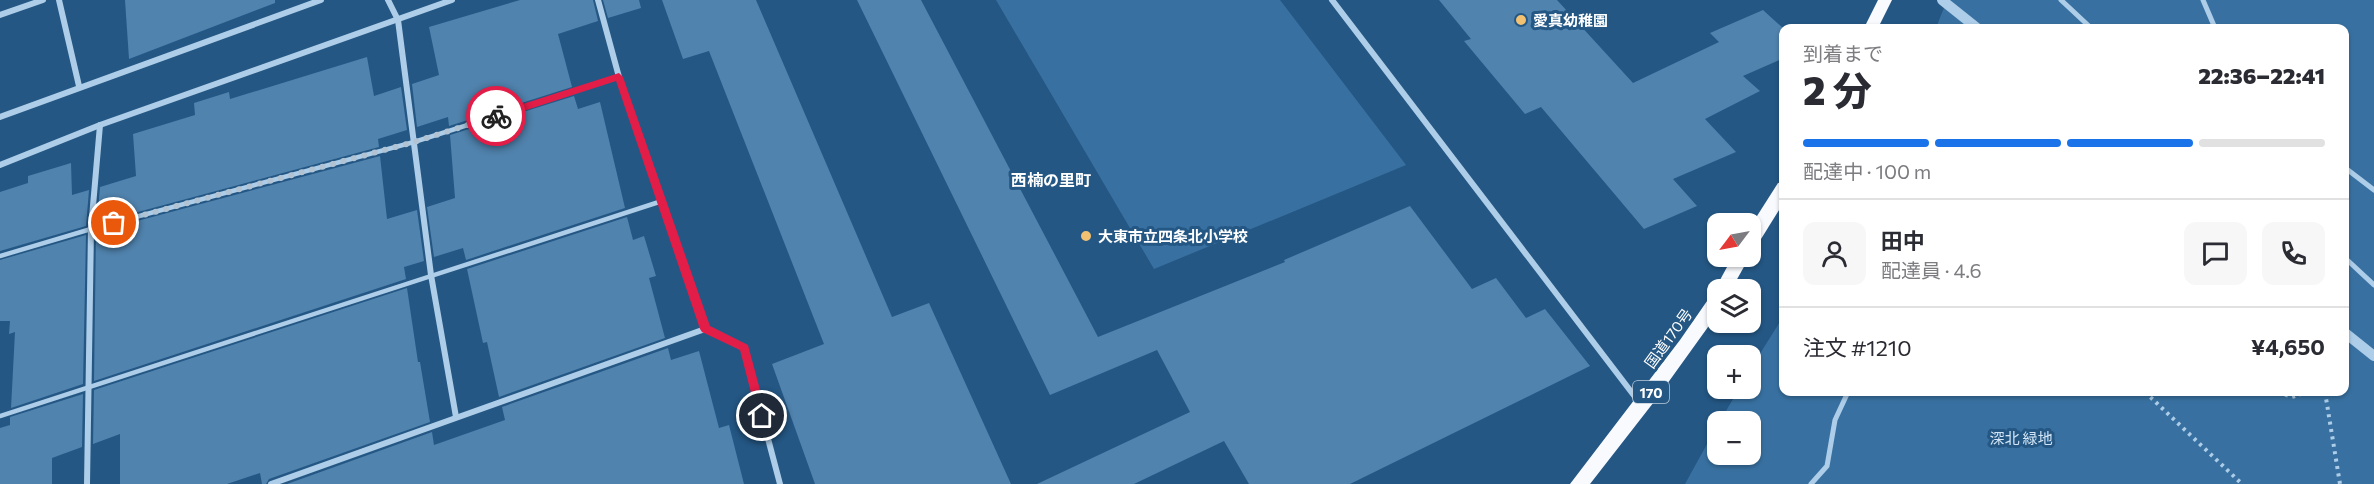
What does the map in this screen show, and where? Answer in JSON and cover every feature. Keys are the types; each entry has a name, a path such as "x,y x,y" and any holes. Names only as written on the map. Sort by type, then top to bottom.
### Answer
{"highway":[{"path":"1873,24 1885,0"},
{"path":"1761,225 1779,196"},
{"name":"国道170号","path":"1579,484 1642,405 1707,314"}],"street":[{"path":"0,15 43,0"},
{"path":"59,0 79,86"},
{"path":"0,117 79,86 321,0"},
{"path":"388,0 398,20 431,275 456,417"},
{"path":"0,165 100,125 452,0"},
{"path":"598,0 619,77 705,329"},
{"path":"1332,0 1642,405"},
{"path":"1942,0 1972,24"},
{"path":"2061,0 2087,24"},
{"path":"2203,0 2213,24"},
{"path":"87,484 91,229 100,125"},
{"path":"2349,171 2374,190"},
{"path":"2349,262 2374,285"},
{"path":"271,484 705,329 744,348 780,484"},
{"path":"2349,336 2374,356"},
{"path":"1811,484 1827,466 1835,420 1846,396"}],"lane":[{"path":"0,256 91,229 414,142 619,77"},
{"path":"0,416 662,201"}],"path":[{"path":"2149,396 2242,484"},
{"path":"2326,396 2340,484"}],"green space":[{"path":"996,0 1280,0 1406,165 1154,269"},
{"name":"深北 緑地","path":"1947,0 2374,0 2374,484 1685,484 1707,444 1707,465 1761,465 1761,411 1726,411 1733,399 1761,399 1761,352 1779,323 1779,396 2349,396 2349,24 1938,24"}],"building":[{"path":"125,0 275,0 275,3 129,59"},
{"path":"520,0 593,0 598,21 558,34 572,87 449,126 448,117 417,127 412,84 439,75 429,27"},
{"path":"603,0 639,0 641,8 608,18"},
{"path":"662,0 756,0 892,317 929,303 1011,484 815,484 772,364 824,344 709,51 683,59"},
{"path":"857,0 921,0 1098,337 1285,262 1284,260 1410,206 1472,289 1496,278 1526,318 1545,309 1590,366 1350,484 1249,484 1224,441 1134,484 1037,484 1190,412 1157,350 1050,395"},
{"path":"1439,0 1557,0 1633,83 1719,42 1710,33 1763,10 1779,24 1779,60 1743,76 1760,91 1705,119 1736,152 1673,179 1697,206 1644,229 1541,107 1525,114 1464,41 1471,39"},
{"path":"367,57 374,96 401,87 407,130 378,139 379,147 97,223 100,187 136,176 133,134 195,115 194,103 229,92 230,99"},
{"path":"574,96 578,109 600,102 625,208 466,260 463,248 434,257 427,207 455,198 450,135"},
{"path":"380,156 387,219 417,210 424,261 404,267 406,279 94,381 96,232"},
{"path":"71,163 72,195 89,190 86,226 0,251 0,192 28,183 28,176"},
{"path":"627,217 633,240 644,236 656,276 649,278 665,338 499,397 487,342 483,343 467,269"},
{"path":"86,235 83,384 11,408 15,332 9,334 10,321 0,321 0,260"},
{"path":"407,288 430,422 269,479 266,484 262,484 260,473 227,484 120,484 120,434 93,444 94,390"},
{"path":"668,348 671,360 699,351 719,428 729,425 744,484 287,484 432,432 434,445 505,420 502,407"},
{"path":"83,394 82,447 52,458 52,484 0,484 0,428 10,425 10,417"}],"way so far":[{"path":"114,223 414,142 496,116"}],"place":[{"name":"愛真幼稚園","path":"1521,20"},
{"name":"大東市立四条北小学校","path":"1086,236"}],"district":[{"name":"西楠の里町","path":"1051,179"}],"route":[{"path":"496,116 619,77 705,329 744,348 762,416"}]}
